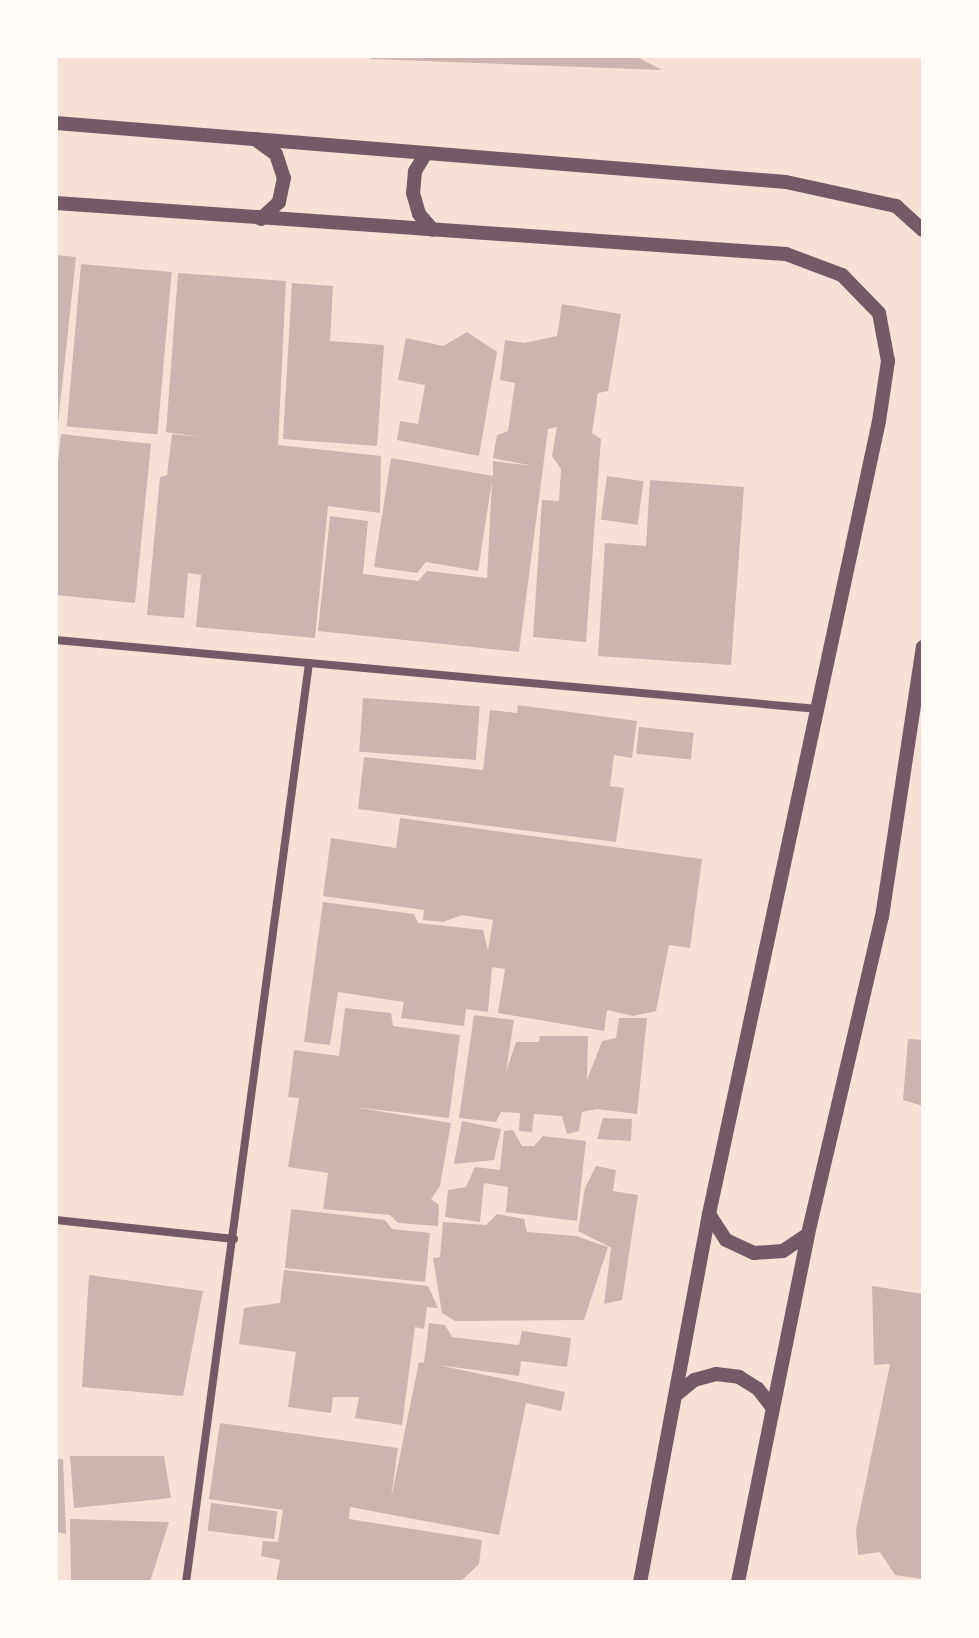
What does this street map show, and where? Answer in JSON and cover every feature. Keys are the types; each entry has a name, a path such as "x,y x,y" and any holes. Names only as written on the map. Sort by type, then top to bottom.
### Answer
{"street":[{"path":"56,123 786,182 896,206 923,230"},
{"path":"255,139 276,154 284,178 279,202 261,219"},
{"path":"426,153 415,171 413,193 419,214 433,230"},
{"path":"56,203 786,254 842,275 879,313 888,361 818,710 709,1214 640,1582"},
{"path":"56,640 818,710"},
{"path":"738,1582 808,1234 882,917 923,647"},
{"path":"186,1582 309,663"},
{"path":"709,1214 726,1240 754,1253 783,1251 808,1234"},
{"path":"56,1220 234,1239"},
{"path":"677,1394 694,1380 716,1374 739,1377 758,1389 772,1407"}],"building":[{"path":"371,56 635,56 662,70 371,59"},
{"path":"56,255 76,257 58,424 56,424"},
{"path":"81,264 172,272 157,434 67,426"},
{"path":"178,273 286,281 278,445 381,456 380,513 328,506 315,638 196,627 201,575 188,573 184,618 147,615 160,477 167,475 172,434 202,437 166,432"},
{"path":"292,283 333,286 330,341 384,345 377,446 283,439"},
{"path":"562,304 621,314 608,391 598,393 592,433 601,439 586,642 533,637 542,500 559,501 561,469 552,456 557,427 548,429 519,652 318,631 330,516 368,521 363,574 418,581 427,571 487,578 492,481 478,571 426,562 417,573 374,567 391,458 493,476 493,461 533,466 493,458 497,435 508,431 515,383 500,380 505,340 524,343 557,336"},
{"path":"467,332 497,352 479,456 397,440 400,421 418,424 425,385 398,380 406,338 443,346"},
{"path":"61,434 151,444 135,603 56,595 56,481"},
{"path":"607,476 644,481 638,525 601,520"},
{"path":"650,480 744,487 731,665 598,656 605,543 646,546"},
{"path":"363,698 480,706 476,760 359,752"},
{"path":"518,705 637,721 632,758 614,755 610,786 624,788 616,842 358,809 364,757 483,770 490,710 517,713"},
{"path":"639,727 694,733 691,760 636,754"},
{"path":"400,818 702,859 690,948 669,945 656,1011 633,1016 607,1010 604,1031 498,1013 505,969 492,967 488,1012 466,1009 464,1026 401,1018 404,1002 338,992 330,1045 304,1042 323,902 414,914 418,923 483,930 488,950 493,920 462,915 443,922 423,920 424,910 323,896 331,838 396,848"},
{"path":"345,1008 391,1013 393,1026 460,1035 449,1118 354,1107 451,1123 440,1186 431,1199 439,1205 438,1226 398,1223 390,1215 323,1209 328,1173 288,1167 299,1098 288,1097 294,1050 339,1056"},
{"path":"474,1015 514,1020 506,1072 516,1042 539,1042 540,1036 588,1036 587,1080 602,1041 616,1038 619,1018 647,1018 637,1114 597,1109 582,1112 579,1131 567,1134 562,1116 534,1114 532,1132 519,1131 520,1113 501,1112 496,1122 459,1118"},
{"path":"908,1039 923,1040 923,1106 903,1100"},
{"path":"603,1118 632,1119 631,1141 597,1139"},
{"path":"462,1121 501,1129 494,1160 454,1164"},
{"path":"513,1130 522,1146 534,1146 543,1136 586,1141 577,1221 506,1212 508,1187 484,1183 480,1222 445,1217 448,1190 466,1187 475,1167 500,1170 504,1131"},
{"path":"596,1166 616,1170 613,1191 638,1195 622,1300 604,1304 611,1248 614,1249 578,1231 585,1188"},
{"path":"291,1209 385,1220 392,1229 430,1233 425,1282 285,1268"},
{"path":"497,1214 524,1219 527,1232 576,1236 608,1247 584,1320 455,1321 442,1313 433,1258 440,1257 443,1222 486,1225"},
{"path":"284,1270 428,1286 438,1308 427,1307 424,1329 415,1327 402,1425 355,1418 359,1397 333,1397 331,1413 288,1407 296,1352 239,1344 244,1308 280,1303"},
{"path":"89,1275 203,1291 183,1396 82,1387"},
{"path":"872,1286 923,1294 923,1579 895,1575 880,1552 858,1555 856,1530 890,1364 874,1365"},
{"path":"429,1323 445,1325 452,1337 519,1345 522,1331 571,1338 567,1367 521,1361 519,1376 438,1365 565,1392 561,1411 526,1403 499,1535 350,1507 349,1519 482,1540 479,1564 460,1582 276,1582 280,1560 261,1556 263,1541 278,1542 283,1510 209,1499 220,1423 398,1448 391,1499 419,1362 424,1363"},
{"path":"70,1456 164,1456 171,1498 74,1508"},
{"path":"56,1459 63,1459 66,1534 56,1532"},
{"path":"211,1503 278,1511 274,1539 208,1531"},
{"path":"70,1519 169,1522 150,1582 71,1582"}]}
